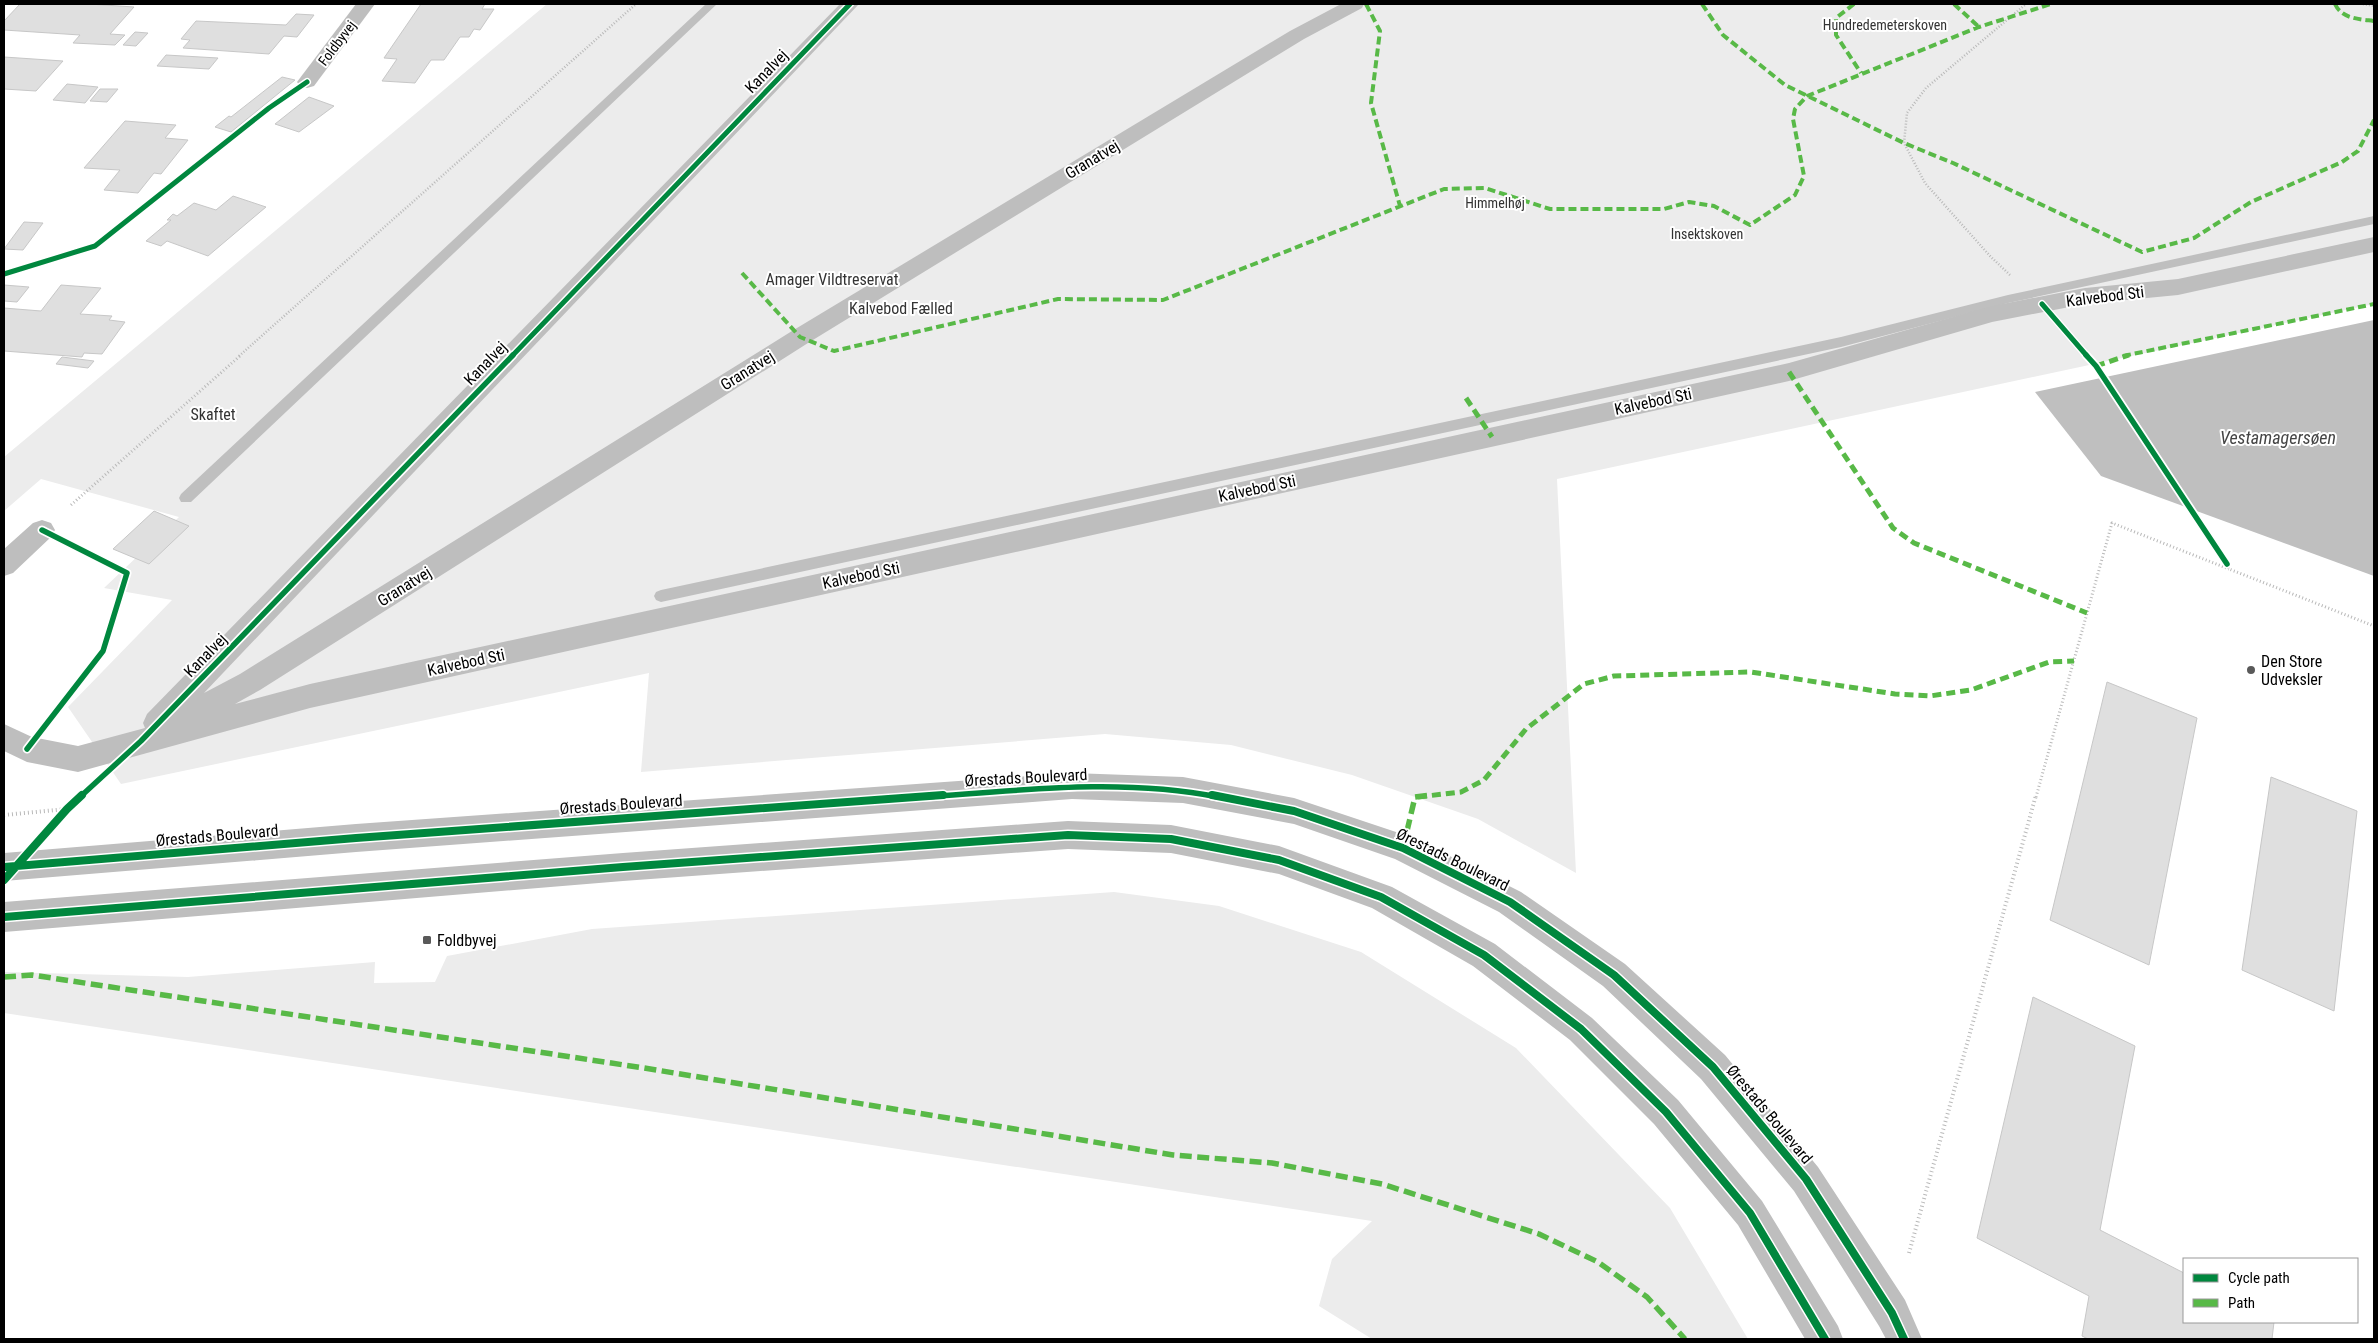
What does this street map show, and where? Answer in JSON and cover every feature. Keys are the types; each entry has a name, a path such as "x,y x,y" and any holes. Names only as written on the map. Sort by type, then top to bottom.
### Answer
{"street":[{"name":"Foldbyvej","path":"307,82 366,4"},
{"name":"Kanalvej","path":"141,741 850,4"},
{"name":"Granatvej","path":"141,741 250,682 800,337 1297,35 1355,4"},
{"name":"Kalvebod Sti","path":"141,741 310,696 1789,372 1992,314 2085,296 2178,287 2374,245"},
{"path":"4,564 42,530"},
{"path":"4,737 27,749 78,759 141,741"},
{"name":"Ørestads Boulevard","path":"11,866 406,834 1072,786 1183,790 1294,810 1403,848 1450,870 1510,902 1614,975 1713,1067 1806,1179 1898,1326"},
{"path":"4,917 623,866 1068,835 1171,839 1278,860 1381,897 1484,955 1581,1029 1666,1112 1750,1213 1825,1339"}],"path":[{"path":"42,530 636,4"},
{"path":"2026,4 1926,88 1907,113 1904,143 1925,183 1990,256 2042,304"},
{"path":"2363,4 2374,6"},
{"path":"1898,1326 2112,524 2228,567 2374,626"},
{"path":"2221,556 2228,567"},
{"path":"61,816 74,802"},
{"path":"4,814 67,808"}],"green space":[{"name":"Kalvebod Fælled","path":"547,4 2374,4 2374,304 1557,479 1576,873 1478,819 1352,775 1231,745 1105,734 641,772 649,673 121,784 68,707 172,600 104,588 179,517 41,479 4,511 4,457"},
{"path":"1114,892 1219,906 1361,952 1516,1048 1670,1208 1748,1339 1372,1339 1319,1306 1332,1259 1372,1221 4,1013 4,972 188,977 375,962 374,983 435,982 447,956 592,929"}],"water":[{"name":"Vestamagersøen","path":"2374,320 2374,576 2101,476 2035,392"}],"building":[{"path":"20,4 89,4 134,7 110,34 125,35 115,45 73,43 80,35 4,30 4,21"},
{"path":"421,4 485,4 482,9 494,9 480,30 474,29 469,37 460,37 444,60 431,60 415,83 382,81 397,59 384,58"},
{"path":"296,14 314,15 297,37 284,36 269,54 183,48 190,40 181,39 196,21 286,25"},
{"path":"135,32 148,33 136,46 123,45"},
{"path":"166,55 218,58 209,69 157,66"},
{"path":"4,57 63,61 36,91 4,89"},
{"path":"282,77 295,80 231,132 215,127 229,116 231,117"},
{"path":"67,84 98,87 85,103 53,100"},
{"path":"100,89 118,89 107,102 90,101"},
{"path":"309,97 334,106 299,132 275,124"},
{"path":"125,121 176,125 165,138 188,140 161,174 154,173 138,193 104,190 120,170 84,168"},
{"path":"233,196 266,207 208,256 167,241 161,246 146,241 171,220 167,220 173,214 177,216 194,203 216,210"},
{"path":"24,222 43,223 23,250 4,249"},
{"path":"4,285 29,287 17,302 4,301"},
{"path":"61,285 101,288 80,314 112,316 109,320 125,322 102,354 84,353 82,357 4,351 4,308 41,311"},
{"path":"62,357 94,361 88,368 56,364"},
{"path":"154,511 189,526 149,564 113,549"},
{"path":"2107,682 2197,718 2149,965 2050,920"},
{"path":"2271,777 2357,811 2334,1011 2242,970"},
{"path":"2033,997 2135,1046 2100,1230 2183,1272 2183,1323 2274,1323 2272,1339 2088,1339 2082,1336 2089,1296 1977,1238"}],"waterway":[{"path":"186,498 712,4"},
{"path":"661,596 1841,342 2008,299 2374,220"}],"marked path":[{"path":"1366,4 1380,31 1371,103 1400,206"},
{"path":"1702,4 1723,35 1785,85 1904,143 1953,163 2142,252 2194,238 2251,202 2342,162 2358,151 2368,128 2374,120"},
{"path":"1854,4 1836,18 1836,35 1861,73"},
{"path":"1954,4 1979,27"},
{"path":"742,273 800,337 834,351 1058,299 1163,300 1444,189 1485,188 1550,209 1664,209 1689,202 1714,206 1750,225 1795,195 1804,176 1793,119 1795,109 1807,96 1979,27 2051,4"},
{"path":"2335,4 2341,13 2357,19 2374,21"},
{"path":"2096,366 2122,356 2374,304"},
{"path":"1789,372 1893,528 1914,543 2087,613"},
{"path":"1466,398 1492,437"},
{"path":"1403,848 1415,797 1461,792 1484,780 1526,729 1584,684 1614,676 1751,672 1895,694 1930,696 1971,690 2049,662 2074,661"},
{"path":"4,977 32,975 644,1068 1173,1155 1272,1163 1382,1184 1539,1234 1598,1262 1647,1297 1685,1339"}],"cycle path":[{"path":"4,880 67,809 141,741 850,4"},
{"path":"4,274 95,246 269,108 307,82"},
{"path":"2042,304 2096,366 2227,564"},
{"path":"27,749 103,651 127,573 42,530"},
{"path":"4,867 356,838 1072,786 1183,790 1294,811 1403,848 1510,902 1614,975 1713,1067 1806,1179 1892,1313 1904,1339"},
{"path":"4,917 623,867 1068,835 1171,839 1279,860 1381,897 1484,955 1581,1029 1666,1112 1750,1213 1825,1339"}],"place":[{"name":"Den Store Udveksler","path":"2251,670"},
{"name":"Foldbyvej","path":"427,940"}],"park label":[{"name":"Hundredemeterskoven","path":"1885,25"},
{"name":"Himmelhøj","path":"1495,203"},
{"name":"Insektskoven","path":"1707,234"},
{"name":"Amager Vildtreservat","path":"832,279"},
{"name":"Skaftet","path":"213,414"}]}
